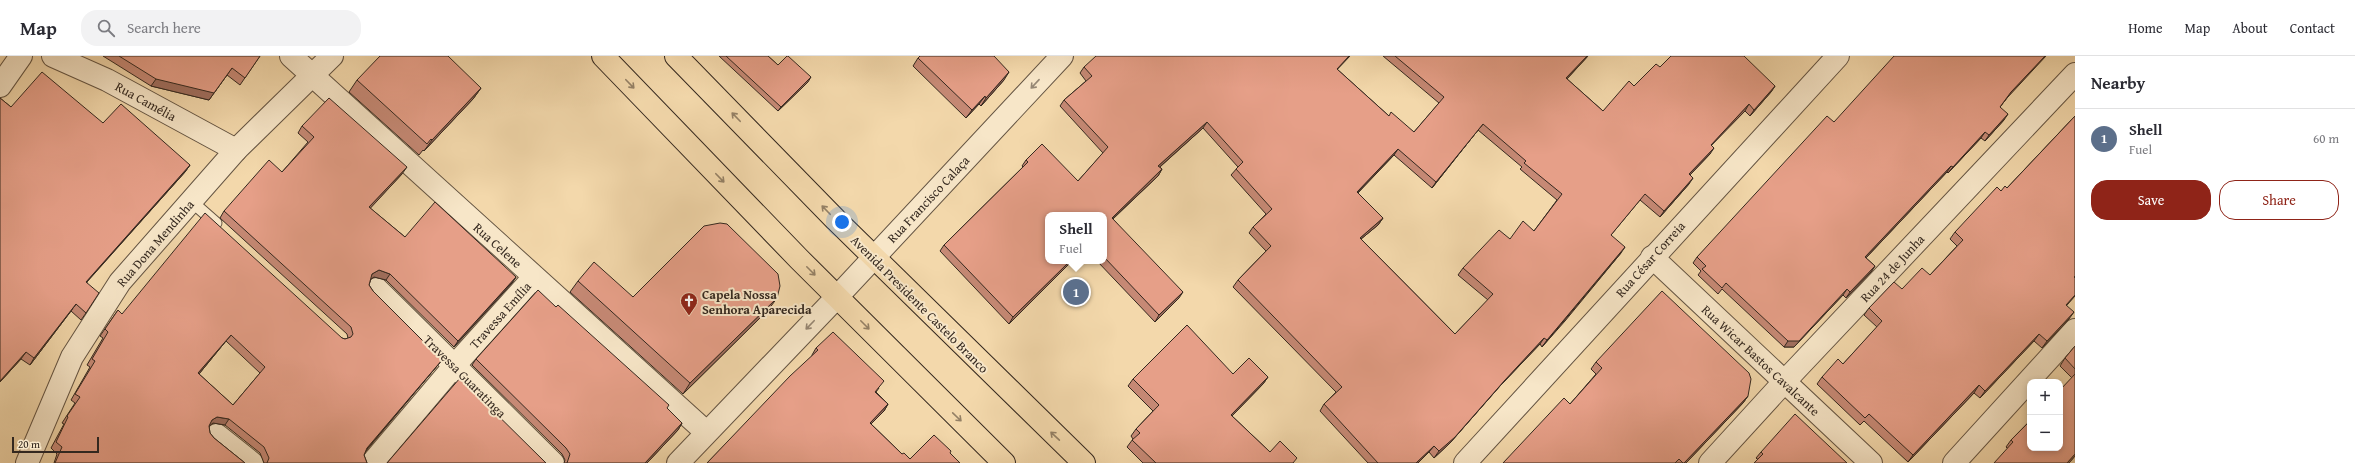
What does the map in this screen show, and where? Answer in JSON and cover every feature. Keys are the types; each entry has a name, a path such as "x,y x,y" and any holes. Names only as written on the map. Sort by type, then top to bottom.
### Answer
{"main road":[{"path":"603,56 838,297 1004,463"},
{"name":"Avenida Presidente Castelo Branco","path":"676,56 873,257 1084,463"}],"street":[{"path":"0,86 21,56"},
{"name":"Rua Camélia","path":"53,56 107,80 236,150"},
{"name":"Rua Celene","path":"291,56 706,432"},
{"name":"Rua Dona Mendinha","path":"28,463 72,357 120,282 236,150 332,56"},
{"name":"Rua Francisco Calaça","path":"678,463 706,432 838,297 873,257 1062,56"},
{"name":"Rua César Correia","path":"1465,463 1652,257 1838,56"},
{"name":"Rua 24 de Junha","path":"1710,463 1784,382 2075,74"},
{"name":"Rua Wicar Bastos Cavalcante","path":"1652,257 1871,463"},
{"name":"Travessa Emília","path":"372,463 534,277"},
{"name":"Travessa Guaratinga","path":"377,289 456,365 491,403 553,463"},
{"path":"1954,463 2075,330"},
{"path":"217,435 252,463"}],"lane":[{"path":"191,201 226,233"}],"building":[{"path":"119,56 260,56 245,78 232,68 214,93 156,79"},
{"path":"380,56 448,56 481,88 427,144 357,80"},
{"path":"726,56 768,56 778,65 788,56 811,77 781,107"},
{"path":"920,56 994,56 1009,72 986,98 985,96 972,110 918,58"},
{"path":"1096,56 1349,56 1337,69 1389,116 1391,112 1414,132 1444,97 1395,56 1587,56 1566,78 1603,111 1629,81 1634,86 1656,64 1660,67 1671,56 1744,56 1775,86 1754,110 1749,104 1711,145 1714,148 1689,174 1693,178 1664,211 1645,194 1611,235 1625,247 1547,340 1544,338 1455,437 1439,451 1434,446 1416,463 1378,463 1324,404 1342,387 1238,280 1271,246 1253,227 1272,209 1236,169 1243,162 1207,122 1158,166 1162,169 1112,218 1183,292 1159,315 1107,260 1107,212 1045,212 1045,264 1067,264 1013,317 944,245 1028,162 1026,160 1042,144 1078,181 1108,147 1064,100 1092,76 1084,67","holes":["1483,124 1526,161 1524,163 1562,194 1534,231 1523,221 1510,239 1499,230 1463,268 1493,294 1455,334 1360,238 1383,218 1357,192 1398,149 1436,182"]},
{"path":"1894,56 2045,56 2011,92 2000,107 2008,114 1989,135 1985,132 1953,167 1951,166 1865,257 1875,266 1850,292 1847,289 1799,341 1788,341 1726,283 1722,288 1702,269 1706,266 1697,257 1827,116 1834,122"},
{"path":"42,72 103,123 121,104 190,165 86,282 99,293 86,313 76,304 34,358 26,352 0,381 0,98 11,107"},
{"path":"329,98 407,167 369,207 405,237 435,202 516,277 458,341 390,274 379,270 372,274 369,285 373,291 442,360 367,448 364,455 367,463 267,463 269,458 264,447 229,419 217,417 212,420 209,426 210,433 245,463 55,463 62,447 56,442 68,417 67,416 80,397 75,394 95,361 92,359 108,332 105,329 118,310 122,314 205,213 342,338 345,339 351,337 353,334 351,327 224,211 269,160 282,172 314,137 302,126","holes":["231,335 265,367 233,405 198,373"]},
{"path":"2075,116 2075,295 2066,305 2074,312 2047,341 2039,334 1985,391 1979,385 1913,455 1869,414 1865,418 1822,377 1838,359 1843,364 1882,321 1869,308 1894,282 1902,289 1922,268 1930,275 1963,240 1955,232 1997,187 2001,191 2005,186 2007,188"},
{"name":"Capela Nossa Senhora Aparecida","path":"720,223 727,224 778,274 780,286 777,298 690,383 578,281 594,262 633,297 704,226"},
{"path":"538,290 556,307 558,305 669,405 667,408 682,423 645,463 567,463 570,454 566,448 476,359"},
{"path":"1662,291 1749,373 1751,379 1748,396 1684,463 1679,459 1675,463 1503,463 1564,398 1570,404 1602,368 1596,362"},
{"path":"1187,325 1233,374 1249,358 1268,377 1231,415 1270,452 1280,441 1297,458 1293,463 1156,463 1132,440 1140,433 1136,429 1159,405 1133,379"},
{"path":"833,332 884,381 875,392 888,404 870,423 902,454 904,453 910,459 934,435 951,451 950,453 960,463 707,463 790,376 818,350 816,348"},
{"path":"2075,346 2075,369 2065,358"},
{"path":"2075,374 2075,454 2067,463 1994,463 2013,442 2011,440 2027,424 2027,451 2063,451 2063,387"},
{"path":"460,378 546,463 387,463"},
{"path":"1795,414 1847,463 1754,463 1763,454 1761,452"}],"place":[{"name":"Shell","path":"1076,292"},
{"name":"Capela Nossa Senhora Aparecida","path":"689,316"}]}
